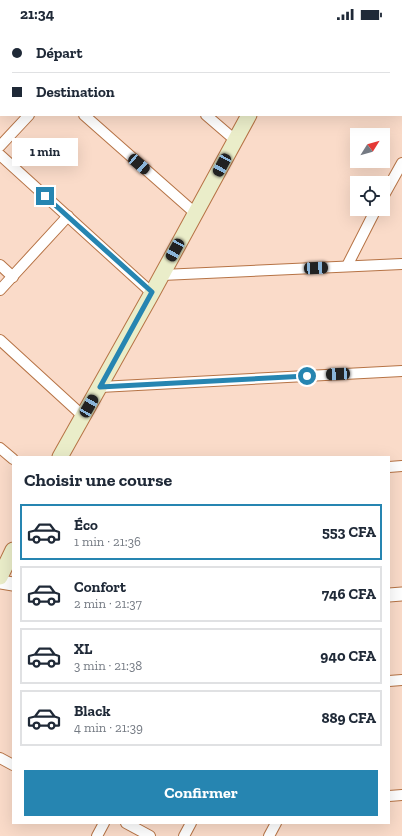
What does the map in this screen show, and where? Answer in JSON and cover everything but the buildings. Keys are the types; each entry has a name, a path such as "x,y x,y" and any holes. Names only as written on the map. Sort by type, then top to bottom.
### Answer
{"main road":[{"path":"61,456 162,275 248,116"},
{"path":"0,577 12,552"}],"street":[{"path":"0,146 28,116"},
{"path":"85,116 195,213"},
{"path":"207,116 235,140"},
{"path":"0,155 152,292"},
{"path":"390,184 402,163"},
{"path":"0,290 68,216"},
{"path":"347,266 372,216"},
{"path":"162,275 402,264"},
{"path":"0,265 12,277"},
{"path":"0,340 83,416"},
{"path":"100,387 402,371"},
{"path":"0,448 12,458"},
{"path":"390,466 402,466"},
{"path":"0,582 12,584"},
{"path":"390,595 402,594"},
{"path":"390,681 402,680"},
{"path":"0,758 12,764"},
{"path":"390,796 402,795"},
{"path":"97,836 103,824"},
{"path":"128,824 150,836"},
{"path":"184,836 190,824"},
{"path":"269,836 275,824"}],"route":[{"path":"45,196 152,292 100,387 307,376"}]}
